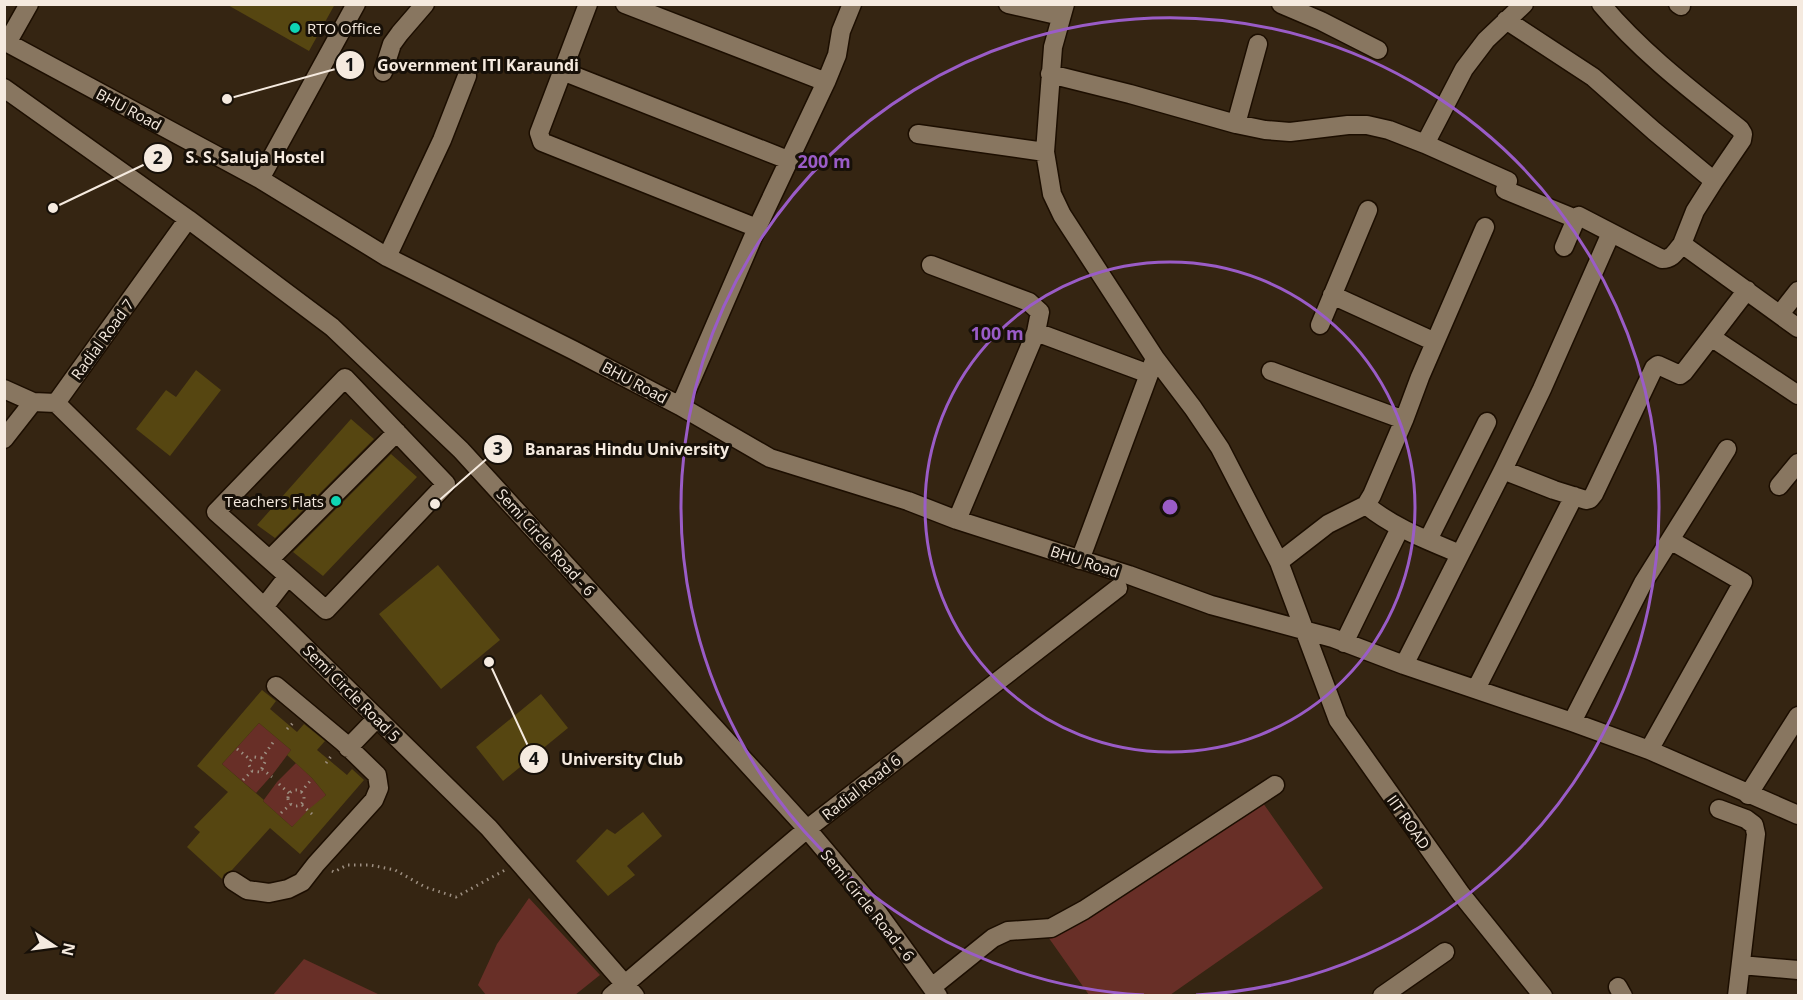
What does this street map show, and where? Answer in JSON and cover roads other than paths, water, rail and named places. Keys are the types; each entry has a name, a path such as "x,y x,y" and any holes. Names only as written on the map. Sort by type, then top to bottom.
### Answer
{"street":[{"path":"6,42 29,4"},
{"path":"260,179 356,4"},
{"path":"383,72 392,44 425,4"},
{"path":"588,4 539,133 542,142 757,228"},
{"path":"625,4 826,82"},
{"path":"680,406 757,228 826,82 837,55 841,31 852,4"},
{"path":"1008,4 1063,10"},
{"path":"1281,4 1378,50"},
{"path":"1425,144 1464,69 1486,40 1524,4"},
{"path":"1564,247 1579,216 1662,259 1668,259 1682,244 1695,211 1742,140 1743,134 1740,129 1670,73 1621,29 1600,4"},
{"name":"IIT ROAD","path":"1063,10 1053,47 1045,152 1052,194 1062,215 1152,366 1193,408 1220,448 1279,562 1338,720 1461,894 1543,996"},
{"path":"1506,20 1593,77 1714,181"},
{"name":"BHU Road","path":"6,42 260,179 387,257 680,406 770,458 908,501 957,520 1129,575 1211,605 1344,643 1572,722 1649,750 1798,815"},
{"path":"1236,124 1258,44"},
{"path":"562,71 788,160"},
{"path":"1050,74 1265,130 1290,132 1367,124 1389,130 1425,144 1576,219"},
{"path":"387,257 442,140 466,76"},
{"name":"Semi Circle Road - 6","path":"4,88 188,219 332,327 461,450 807,829 878,913 935,991"},
{"path":"918,134 1045,152"},
{"path":"1320,326 1368,210"},
{"name":"Radial Road 7","path":"56,403 188,219"},
{"path":"1279,562 1328,524 1366,505 1485,227"},
{"path":"1404,665 1542,389 1611,233"},
{"path":"1682,244 1798,328"},
{"path":"931,265 1029,302 1040,312 1036,332 957,520"},
{"path":"1503,470 1554,490 1586,500 1590,499 1654,368 1658,365 1663,366 1680,375 1684,372 1747,290"},
{"path":"1780,314 1798,291"},
{"path":"1332,295 1435,342"},
{"path":"1036,332 1152,366 1080,560"},
{"path":"1711,337 1798,395"},
{"path":"1271,371 1404,420"},
{"path":"345,378 397,432 446,484 326,610 216,512 345,378"},
{"path":"4,389 33,402 56,403"},
{"path":"4,439 33,402"},
{"name":"Semi Circle Road 5","path":"56,403 489,828 630,989"},
{"path":"1428,540 1487,422"},
{"path":"270,559 397,432"},
{"path":"1572,722 1643,583 1727,449"},
{"path":"1779,486 1798,463"},
{"path":"1476,689 1574,496"},
{"path":"1366,505 1379,516 1400,528 1460,554"},
{"path":"1344,643 1400,528"},
{"path":"1649,750 1743,582 1670,540"},
{"path":"264,607 288,576"},
{"name":"Radial Road 6","path":"611,996 630,989 807,829 1118,588"},
{"path":"232,880 247,890 268,893 288,890 302,882 374,800 379,788 377,775 276,686"},
{"path":"1748,795 1798,716"},
{"path":"348,748 377,718"},
{"path":"935,991 993,938 1008,931 1051,928 1063,922 1275,785"},
{"path":"1719,808 1746,819 1754,825 1756,834 1737,996"},
{"path":"1382,996 1445,952"},
{"path":"1741,965 1798,970"}],"place":[{"name":"RTO Office","path":"295,28"},
{"name":"Government ITI Karaundi","path":"227,99"},
{"name":"S. S. Saluja Hostel","path":"53,208"},
{"name":"Teachers Flats","path":"336,501"},
{"name":"Banaras Hindu University","path":"435,504"},
{"name":"University Club","path":"489,662"}]}
